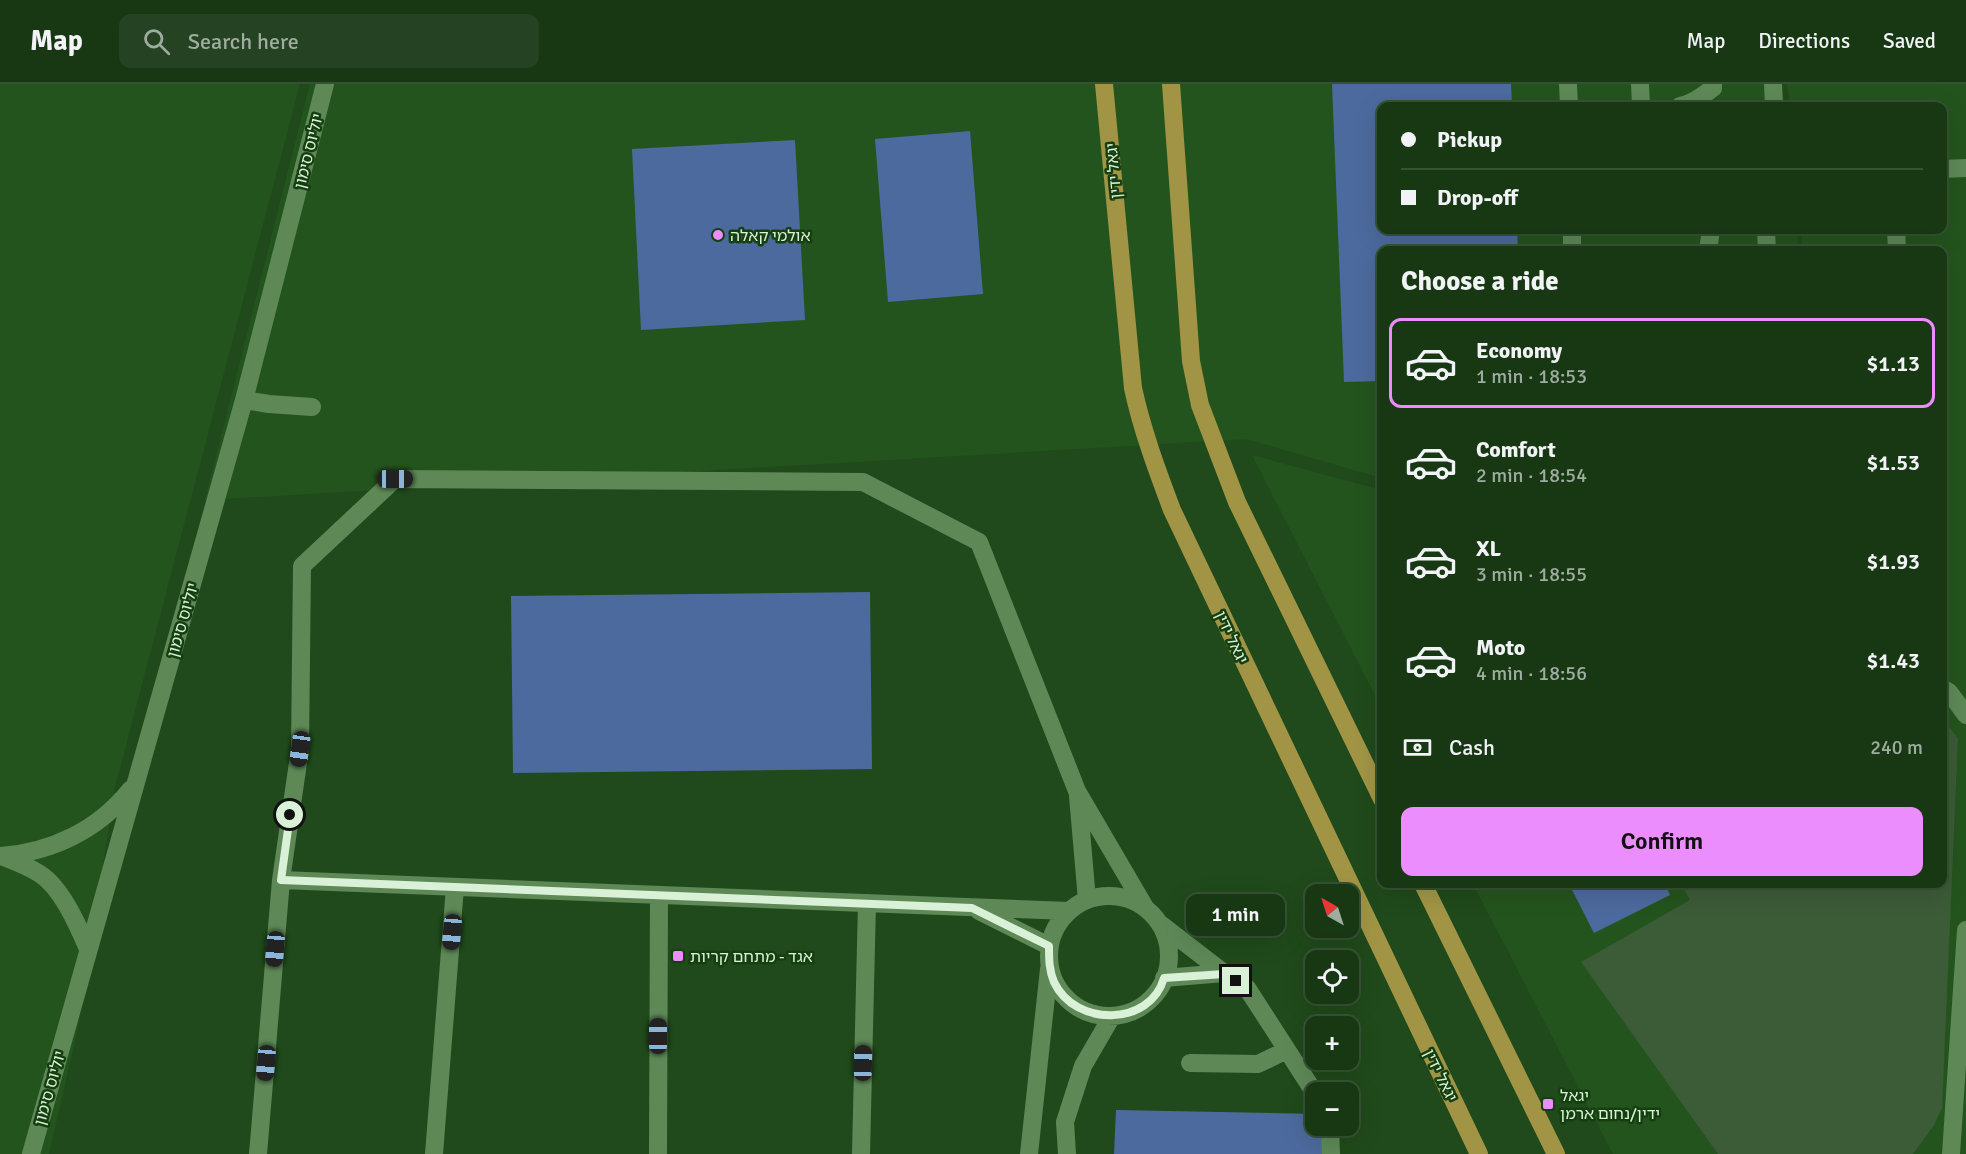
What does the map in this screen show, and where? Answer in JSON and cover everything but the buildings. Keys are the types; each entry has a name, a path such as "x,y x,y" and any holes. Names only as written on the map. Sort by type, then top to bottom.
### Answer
{"main road":[{"name":"יגאל ידין","path":"1104,84 1133,388 1151,456 1177,521 1479,1154"},
{"path":"1171,84 1191,361 1200,405 1237,502 1377,789"},
{"path":"1425,888 1556,1154"},
{"path":"1541,1127 1568,1154"}],"street":[{"name":"יוליוס סימון","path":"31,1154 244,400 325,84"},
{"path":"1568,84 1569,102"},
{"path":"1640,84 1641,102"},
{"path":"1692,102 1713,88 1713,84"},
{"path":"1773,84 1774,102"},
{"path":"1947,169 1966,168"},
{"path":"244,400 312,407"},
{"path":"258,1154 281,880 300,749 302,566 395,479 862,482 979,542 1077,791 1146,909 1160,924 1224,974 1247,988 1308,1082"},
{"path":"1947,691 1966,715"},
{"path":"1,856 49,847 84,832 105,818 135,784"},
{"path":"1077,791 1087,900"},
{"path":"1,856 41,874 56,891 76,923 88,949"},
{"path":"281,880 1069,911"},
{"path":"434,1154 456,887"},
{"path":"658,1154 659,896"},
{"path":"1029,1154 1049,967 1049,946 1056,927 1069,911 1087,900 1107,896 1128,899 1146,909"},
{"path":"861,1154 867,903"},
{"path":"972,908 1049,946"},
{"path":"1049,967 1055,983 1065,997 1078,1008 1094,1015 1112,1016 1132,1012 1149,1000 1164,978 1168,964 1168,943 1160,924"},
{"path":"1951,1154 1966,930"},
{"path":"1164,978 1224,974"},
{"path":"1067,1154 1065,1122 1083,1066 1112,1016"},
{"path":"1190,1063 1258,1064 1287,1050"},
{"path":"1330,1136 1331,1154"}],"shaded area":[{"path":"0,84 300,84 115,787 78,1028 49,1154 0,1154"},
{"path":"310,84 1781,84 1784,102 1377,102 1377,234 1797,234 1798,246 1377,246 1377,477 1247,439 205,500"},
{"path":"1787,84 1966,84 1966,1154 1613,1154 1475,888 1947,888 1947,246 1802,246 1802,234 1947,234 1947,102 1789,102"},
{"path":"1252,455 1377,489 1377,699"},
{"path":"1947,725 1958,738 1942,1108 1934,1125 1913,1154 1718,1154 1581,962 1690,900 1683,888 1947,888"}],"place":[{"name":"אולמי קאלה","path":"718,235"},
{"name":"אגד - מתחם קריות","path":"678,956"},
{"name":"יגאל ידין/נחום ארמן","path":"1548,1104"}],"route":[{"path":"290,815 281,880 972,908 1049,946 1049,967 1055,983 1065,997 1078,1008 1094,1015 1112,1016 1132,1012 1149,1000 1164,978 1224,974 1236,981"}]}
